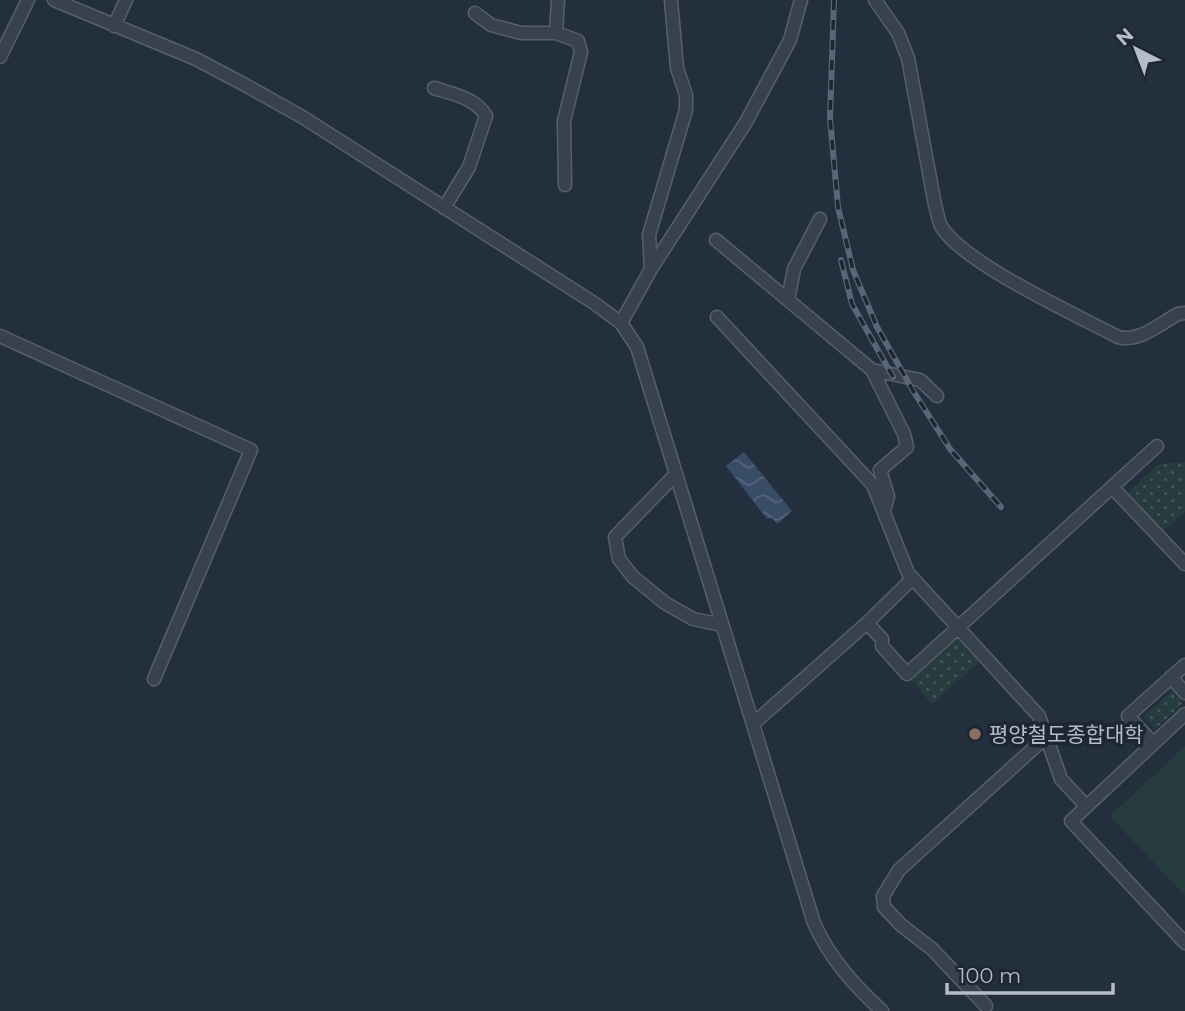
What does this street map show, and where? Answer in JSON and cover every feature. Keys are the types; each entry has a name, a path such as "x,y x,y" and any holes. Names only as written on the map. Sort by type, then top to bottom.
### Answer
{"street":[{"path":"0,57 28,0"},
{"path":"54,0 196,59 304,118 594,303 621,323 637,347 819,934 840,968 882,1011"},
{"path":"114,26 126,0"},
{"path":"556,33 558,0"},
{"path":"651,269 649,234 686,110 686,95 677,68 671,0"},
{"path":"621,323 651,269 746,122 790,40 801,0"},
{"path":"875,0 898,33 908,58 935,205 941,225 957,243 981,261 1050,302 1118,337 1136,337 1178,314 1185,313"},
{"path":"475,13 491,25 521,33 556,33 578,41 581,52 565,121 565,185"},
{"path":"434,88 480,106 486,116 469,167 444,208"},
{"path":"788,300 794,269 820,219"},
{"path":"716,240 872,370 904,434 907,447 880,470 888,496 884,512"},
{"path":"717,317 873,485 908,573 1039,716 1061,779 1086,806"},
{"path":"0,336 251,450 154,679"},
{"path":"872,370 920,380 937,396"},
{"path":"867,623 882,639 882,646 907,674 1157,446"},
{"path":"676,474 615,537 619,559 633,577 665,603 693,619 722,625"},
{"path":"1112,487 1185,564"},
{"path":"753,724 867,623 913,578"},
{"path":"1153,743 1128,716 1185,665"},
{"path":"1171,677 1185,692"},
{"path":"1185,714 1071,821 1185,943"},
{"path":"986,1006 932,949 901,925 884,906 883,896 899,870 1046,737"}],"green space":[{"path":"1185,462 1185,512 1162,532 1128,492 1159,464"},
{"path":"957,638 979,662 932,704 910,679"},
{"path":"1172,691 1183,704 1155,729 1144,716"},
{"path":"1185,746 1185,896 1110,816"}],"water":[{"path":"744,452 792,511 777,524 772,518 767,519 726,466"}],"railway":[{"path":"834,0 830,118 838,207 853,270 877,327 912,389 950,449 1001,507"},
{"path":"841,260 852,304 893,377"}],"place":[{"name":"평양철도종합대학","path":"975,734"}]}
